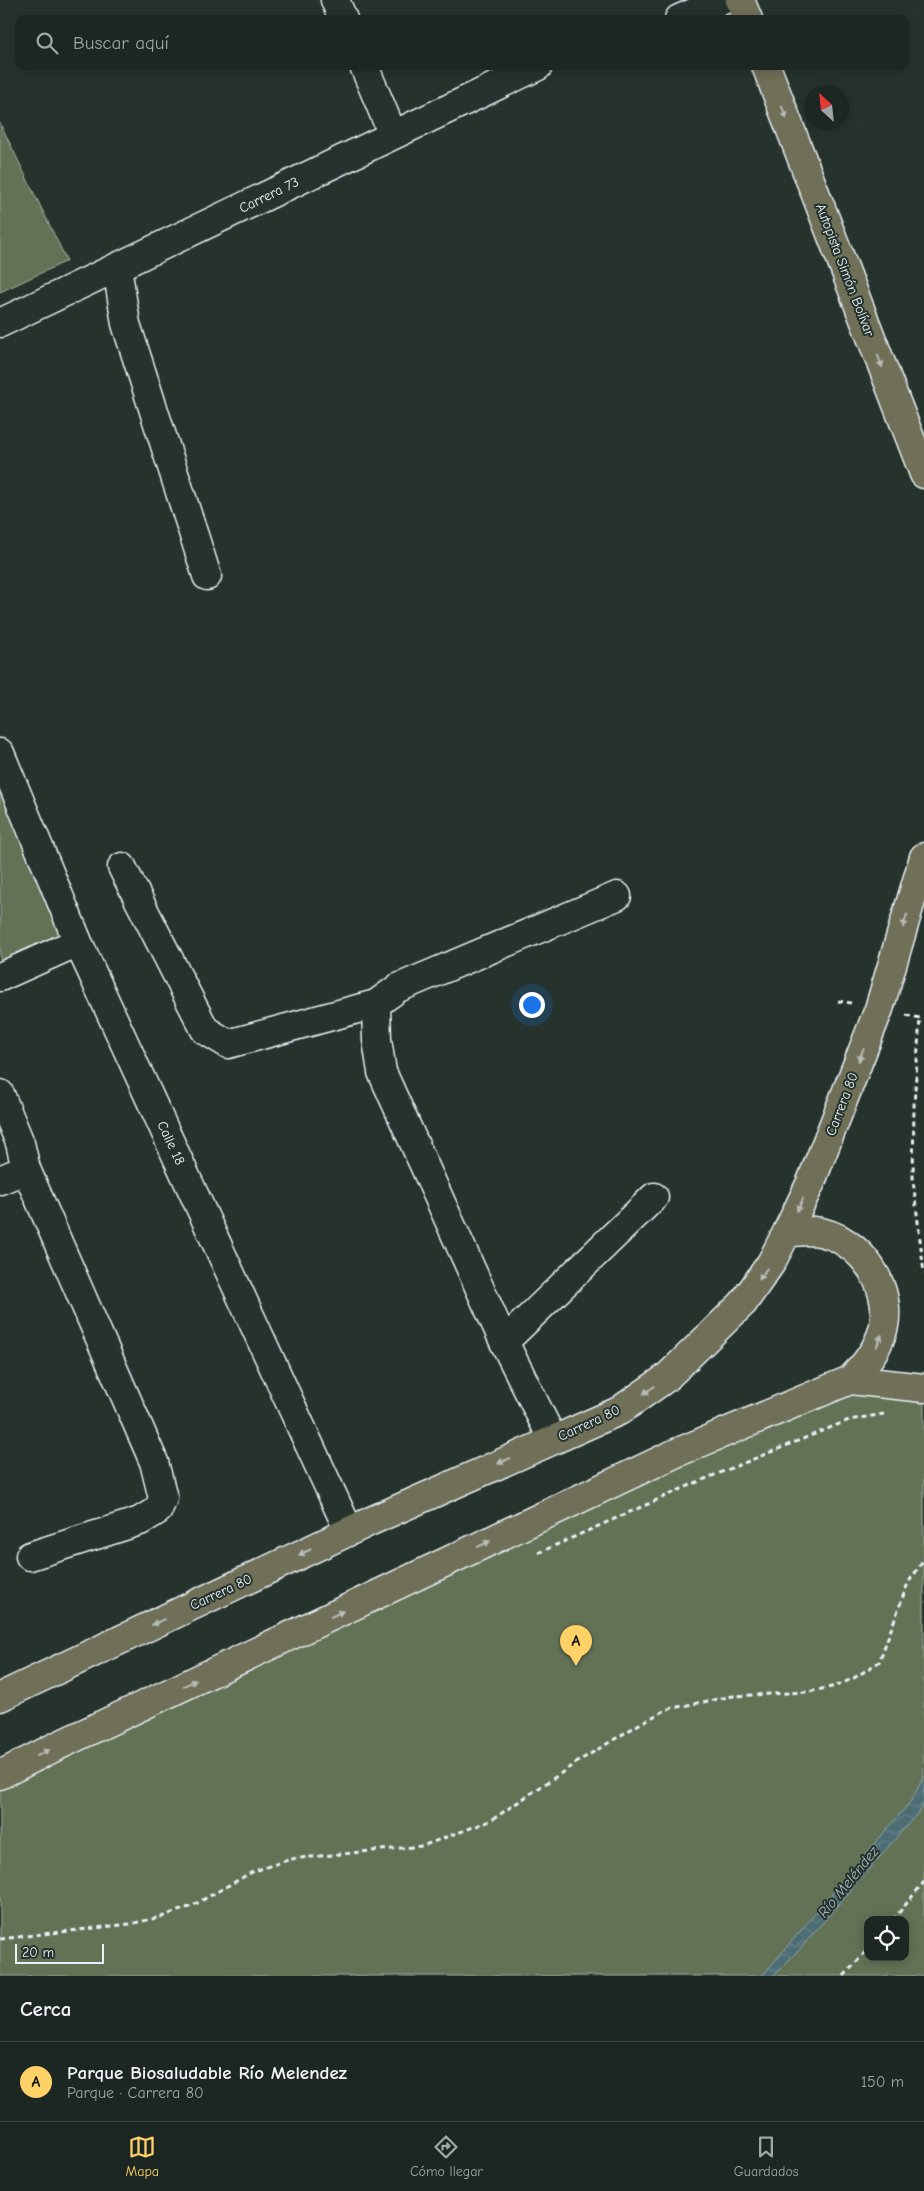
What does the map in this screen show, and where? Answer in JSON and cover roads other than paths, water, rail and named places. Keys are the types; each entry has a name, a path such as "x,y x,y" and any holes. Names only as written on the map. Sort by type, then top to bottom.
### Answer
{"main road":[{"path":"740,0 746,15"},
{"name":"Autopista Simón Bolívar","path":"768,70 924,474"},
{"name":"Carrera 80","path":"0,1697 349,1531 619,1411 666,1378 743,1303 771,1263 787,1232 811,1182 879,1009 924,857"},
{"path":"0,1775 53,1748 676,1453 850,1380 870,1360 882,1335 885,1307 879,1280 864,1257 841,1240 815,1231 787,1232"},
{"path":"850,1380 924,1388"}],"street":[{"path":"335,0 341,15"},
{"path":"688,15 723,0"},
{"path":"366,70 394,135"},
{"name":"Carrera 73","path":"0,323 530,70"},
{"path":"118,267 126,324 207,576"},
{"name":"Calle 18","path":"0,753 78,942 349,1531"},
{"path":"122,867 205,1030 228,1044 376,1004 398,988 617,896"},
{"path":"0,977 78,942"},
{"path":"376,1004 377,1040 382,1072 504,1342 553,1440"},
{"path":"0,1094 20,1143 26,1170 154,1462 163,1498 158,1510 140,1521 30,1556"},
{"path":"0,1180 26,1170"},
{"path":"504,1342 654,1197"}],"water":[{"name":"Río Meléndez","path":"924,1776 924,1803 922,1808 799,1950 773,1976 762,1976 911,1801"}],"place":[{"name":"Parque Biosaludable Río Melendez","path":"576,1666"}]}
